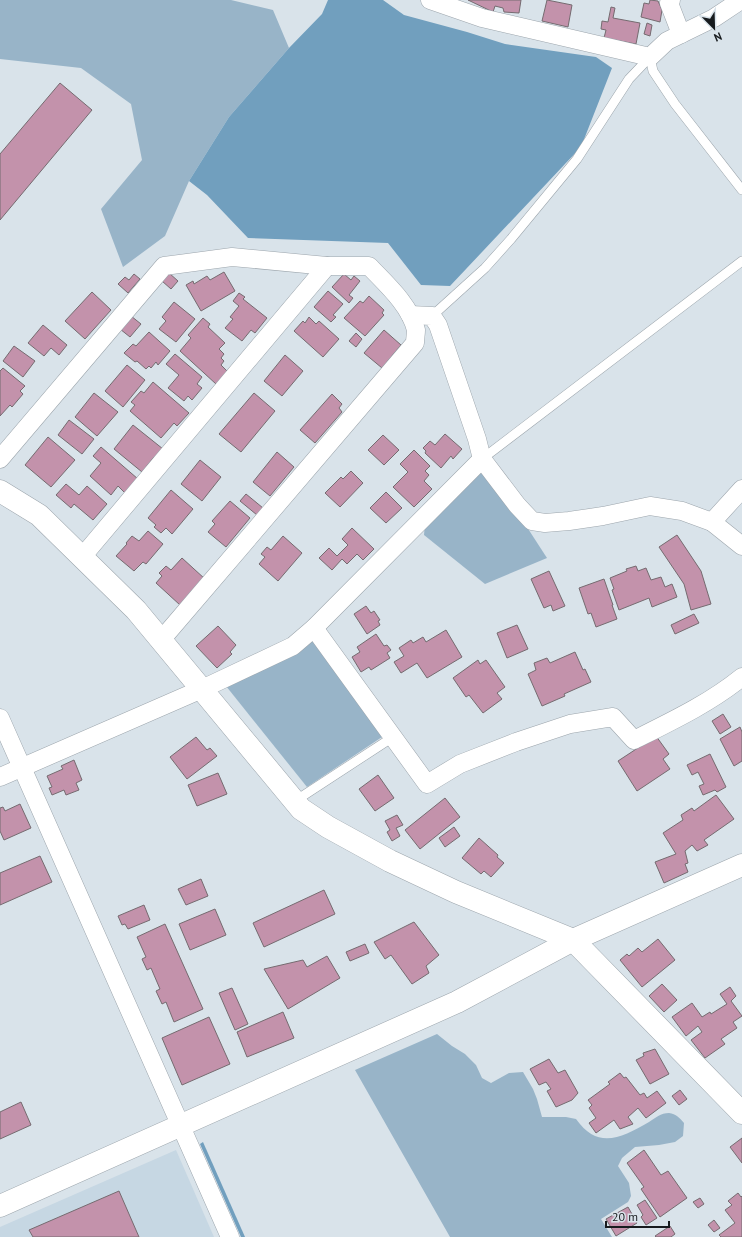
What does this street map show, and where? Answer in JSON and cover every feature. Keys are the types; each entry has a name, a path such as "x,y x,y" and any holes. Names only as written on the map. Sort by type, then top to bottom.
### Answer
{"street":[{"path":"430,0 482,18 650,57 667,41 714,18 741,0"},
{"path":"671,0 669,3 681,34"},
{"path":"0,459 164,266 232,257 327,266 369,266 390,288 410,315 416,332 415,343 162,639"},
{"path":"82,558 327,266"},
{"path":"410,315 432,316 438,325 477,439 482,459 517,505 532,521 545,524 569,521 603,516 650,506 682,511 712,522 742,546"},
{"path":"0,777 202,689 293,646 314,628 482,459"},
{"path":"712,522 742,489"},
{"path":"0,491 39,515 136,610 162,639 301,809 328,827 390,861 456,892 573,940 742,1113"},
{"path":"314,628 427,784 460,764 516,742 570,724 613,717 634,740 685,715 742,677"},
{"path":"0,718 230,1237"},
{"path":"0,1206 457,1002 573,940 742,865"}],"lane":[{"path":"650,57 653,71 675,104 742,190"},
{"path":"432,316 485,268 511,239 577,159 629,79 650,57"},
{"path":"482,459 742,261"},
{"path":"295,801 393,737"}],"shaded area":[{"path":"0,0 231,0 273,10 289,48 229,117 189,181 165,236 123,267 101,209 142,160 131,104 81,68 0,59"},
{"path":"328,0 383,0 404,15 505,44 596,57 612,68 581,147 450,286 421,285 388,243 248,238 207,195 189,181 229,117 289,48 322,14"},
{"path":"478,469 523,521 547,558 485,584 424,535 425,524"},
{"path":"315,634 385,735 307,787 226,686"},
{"path":"437,1034 465,1054 476,1065 482,1078 491,1083 509,1073 523,1072 533,1089 542,1117 566,1117 576,1119 584,1129 601,1138 610,1138 629,1133 663,1114 669,1113 678,1116 684,1123 683,1136 675,1142 635,1147 622,1158 618,1166 629,1183 631,1196 628,1202 601,1219 612,1237 450,1237 355,1070"},
{"path":"203,1142 245,1237 241,1237 200,1144"},
{"path":"176,1150 214,1237 0,1237 0,1227"}],"building":[{"path":"468,0 521,0 519,13 504,12 503,8 495,6 493,12"},
{"path":"547,0 572,5 568,27 542,21"},
{"path":"650,0 658,1 662,10 660,22 641,17 644,3 649,4"},
{"path":"611,7 615,8 613,18 640,23 636,44 604,38 606,30 601,29 602,21 608,22"},
{"path":"647,23 652,25 650,36 644,34"},
{"path":"60,83 92,110 0,220 0,154"},
{"path":"224,272 235,291 201,311 186,285 193,281 194,284 207,276 210,280"},
{"path":"169,273 178,281 171,289 162,281"},
{"path":"134,274 140,279 128,293 118,284 125,277 129,280"},
{"path":"344,274 351,280 354,276 360,281 349,295 353,298 349,303 332,287"},
{"path":"328,291 343,304 333,315 336,317 331,322 314,307"},
{"path":"92,292 111,310 85,339 65,321"},
{"path":"239,293 245,297 243,299 267,318 255,333 251,330 242,341 225,328 233,319 230,317 239,306 233,301"},
{"path":"369,296 384,310 382,313 384,315 365,336 344,318 360,301 363,303"},
{"path":"174,302 195,319 176,342 159,329 166,321 162,317"},
{"path":"131,316 141,324 130,337 120,329"},
{"path":"309,317 316,324 319,321 339,339 323,357 294,331 303,321 305,323"},
{"path":"203,318 210,324 208,327 225,343 219,349 224,354 221,358 224,361 221,365 228,372 216,384 180,351 191,338 188,335"},
{"path":"43,325 67,345 59,355 51,348 44,356 28,343"},
{"path":"384,330 401,345 382,368 364,353"},
{"path":"149,332 170,351 158,365 156,362 151,368 149,366 146,369 124,353 133,344 136,346"},
{"path":"356,333 362,339 356,347 349,341"},
{"path":"14,346 35,361 23,377 3,361"},
{"path":"175,354 202,377 197,384 202,388 192,400 188,396 184,401 168,388 179,375 166,364"},
{"path":"285,355 303,371 282,396 264,381"},
{"path":"127,365 145,380 123,407 105,391"},
{"path":"3,368 25,386 20,391 23,394 12,407 10,405 0,416 0,371"},
{"path":"153,382 189,413 177,426 174,423 161,438 130,411 135,405 131,402 141,391 144,393"},
{"path":"94,393 118,412 97,436 75,417"},
{"path":"254,393 275,411 241,452 219,434"},
{"path":"332,394 342,404 339,408 342,412 315,443 300,430"},
{"path":"69,420 94,439 82,454 58,435"},
{"path":"133,425 163,449 156,458 154,457 142,472 114,449"},
{"path":"445,434 462,449 453,459 451,456 441,468 425,453 426,451 423,448 430,441 435,445"},
{"path":"383,435 399,450 384,465 368,450"},
{"path":"48,437 75,460 51,487 25,465"},
{"path":"101,447 138,479 125,493 118,486 111,495 90,476 101,463 93,456"},
{"path":"414,450 430,466 425,471 429,475 424,481 432,489 414,507 393,487 408,472 400,464"},
{"path":"277,452 294,467 270,496 253,482"},
{"path":"200,460 221,477 202,501 181,484"},
{"path":"351,471 363,483 340,507 325,493 341,477 343,479"},
{"path":"66,484 79,495 87,486 107,504 93,520 74,504 71,508 56,495"},
{"path":"171,490 193,509 172,534 166,528 161,533 154,527 156,525 148,518"},
{"path":"386,492 402,508 386,523 370,508"},
{"path":"246,494 263,508 257,515 240,501"},
{"path":"230,501 250,518 226,547 208,532 215,524 212,521"},
{"path":"352,528 374,549 363,560 357,554 347,564 342,559 332,570 319,558 329,548 337,556 348,545 342,539"},
{"path":"148,531 163,544 146,564 143,562 134,571 116,556 132,536 139,541"},
{"path":"677,535 701,571 711,604 691,610 684,584 659,547"},
{"path":"283,536 302,553 278,581 259,564 265,557 261,554 267,547 271,550"},
{"path":"182,558 205,579 180,605 156,583 162,576 159,573 166,566 171,570"},
{"path":"636,566 638,571 646,568 651,580 661,577 665,587 672,584 677,597 652,607 649,598 619,610 612,590 614,589 610,578 627,571 626,569"},
{"path":"549,571 565,606 553,611 551,605 544,608 531,579"},
{"path":"604,579 617,619 596,627 591,613 588,614 579,588"},
{"path":"366,606 371,613 374,611 380,620 378,621 380,625 367,634 354,614"},
{"path":"694,614 699,623 675,634 671,625"},
{"path":"517,625 528,649 507,658 497,633"},
{"path":"218,626 236,645 230,652 232,654 217,668 196,646"},
{"path":"446,630 462,657 427,678 417,663 401,673 394,662 404,656 399,648 411,640 413,643 423,637 426,642"},
{"path":"376,634 384,646 387,645 391,650 387,653 390,658 371,670 369,667 361,672 352,657 360,652 357,647"},
{"path":"575,652 583,670 585,669 591,682 542,706 528,674 536,670 534,663 547,658 550,663"},
{"path":"478,660 480,664 486,660 505,687 497,693 502,699 483,713 469,695 466,697 453,678"},
{"path":"723,714 731,727 720,734 712,721"},
{"path":"740,727 742,732 742,761 734,766 720,739"},
{"path":"656,736 669,754 663,759 670,769 637,791 618,761"},
{"path":"196,737 207,750 210,748 217,756 187,779 170,757"},
{"path":"710,754 726,787 717,792 715,790 703,795 699,786 704,784 698,772 692,775 687,765"},
{"path":"74,760 82,780 76,783 79,790 66,795 64,790 52,795 49,788 52,787 47,776 63,769 61,766"},
{"path":"218,773 227,794 197,806 188,785"},
{"path":"378,775 394,798 375,811 359,789"},
{"path":"716,795 734,819 704,840 708,845 697,851 692,845 685,851 688,863 685,864 688,872 664,883 655,862 676,854 663,833 683,820 681,815 692,808 694,811"},
{"path":"445,798 460,817 420,849 405,830"},
{"path":"20,804 31,828 4,840 0,831 0,808 3,807 5,811"},
{"path":"397,815 403,825 396,828 400,836 392,841 387,832 390,830 385,821"},
{"path":"454,827 460,836 445,847 439,838"},
{"path":"479,838 498,855 497,857 504,863 491,877 484,871 481,874 462,858"},
{"path":"40,856 52,882 0,905 0,873"},
{"path":"201,879 208,896 186,905 178,889"},
{"path":"324,890 335,914 264,947 253,923"},
{"path":"144,905 150,920 128,929 125,924 122,925 118,916"},
{"path":"215,909 226,935 190,950 179,924"},
{"path":"414,922 439,955 426,966 429,973 412,984 391,955 385,959 374,942"},
{"path":"165,924 203,1009 174,1022 166,1002 162,1004 156,991 160,989 151,968 147,970 142,959 146,957 137,937"},
{"path":"658,939 675,960 642,987 620,960 627,954 629,956 638,948 642,952"},
{"path":"365,944 369,953 350,961 346,952"},
{"path":"327,956 340,978 288,1009 264,969 303,960 307,967"},
{"path":"662,984 677,1000 664,1012 649,996"},
{"path":"730,987 736,996 731,1001 742,1016 733,1022 737,1028 721,1039 725,1044 705,1058 691,1040 702,1032 698,1026 686,1036 672,1017 692,1003 702,1017 710,1012 711,1014 727,1004 720,994"},
{"path":"232,988 248,1024 235,1030 219,993"},
{"path":"283,1012 294,1038 247,1057 237,1032"},
{"path":"209,1017 230,1064 182,1085 162,1038"},
{"path":"655,1049 669,1074 650,1084 636,1060 644,1056 643,1053"},
{"path":"549,1059 558,1073 565,1070 578,1093 572,1100 556,1107 547,1091 551,1089 546,1082 539,1085 530,1069"},
{"path":"620,1073 624,1078 626,1077 640,1095 644,1093 647,1098 657,1091 666,1103 646,1118 638,1108 628,1117 633,1124 620,1129 614,1120 596,1133 589,1123 596,1118 589,1108 592,1105 588,1100 610,1084 608,1082"},
{"path":"680,1090 687,1099 679,1105 672,1096"},
{"path":"21,1102 31,1125 0,1139 0,1112"},
{"path":"742,1138 742,1163 730,1147"},
{"path":"644,1150 661,1175 668,1171 687,1198 660,1217 641,1189 644,1187 627,1163"},
{"path":"119,1191 139,1237 33,1237 29,1230"},
{"path":"738,1193 741,1197 742,1196 742,1237 721,1237 719,1235 735,1223 725,1210 732,1205 728,1201"},
{"path":"700,1198 704,1204 698,1208 693,1202"},
{"path":"645,1200 657,1218 646,1225 641,1217 643,1215 637,1205"},
{"path":"628,1207 637,1223 616,1236 606,1219"},
{"path":"714,1220 720,1228 714,1232 708,1225"},
{"path":"670,1226 675,1234 671,1237 655,1236"}]}
